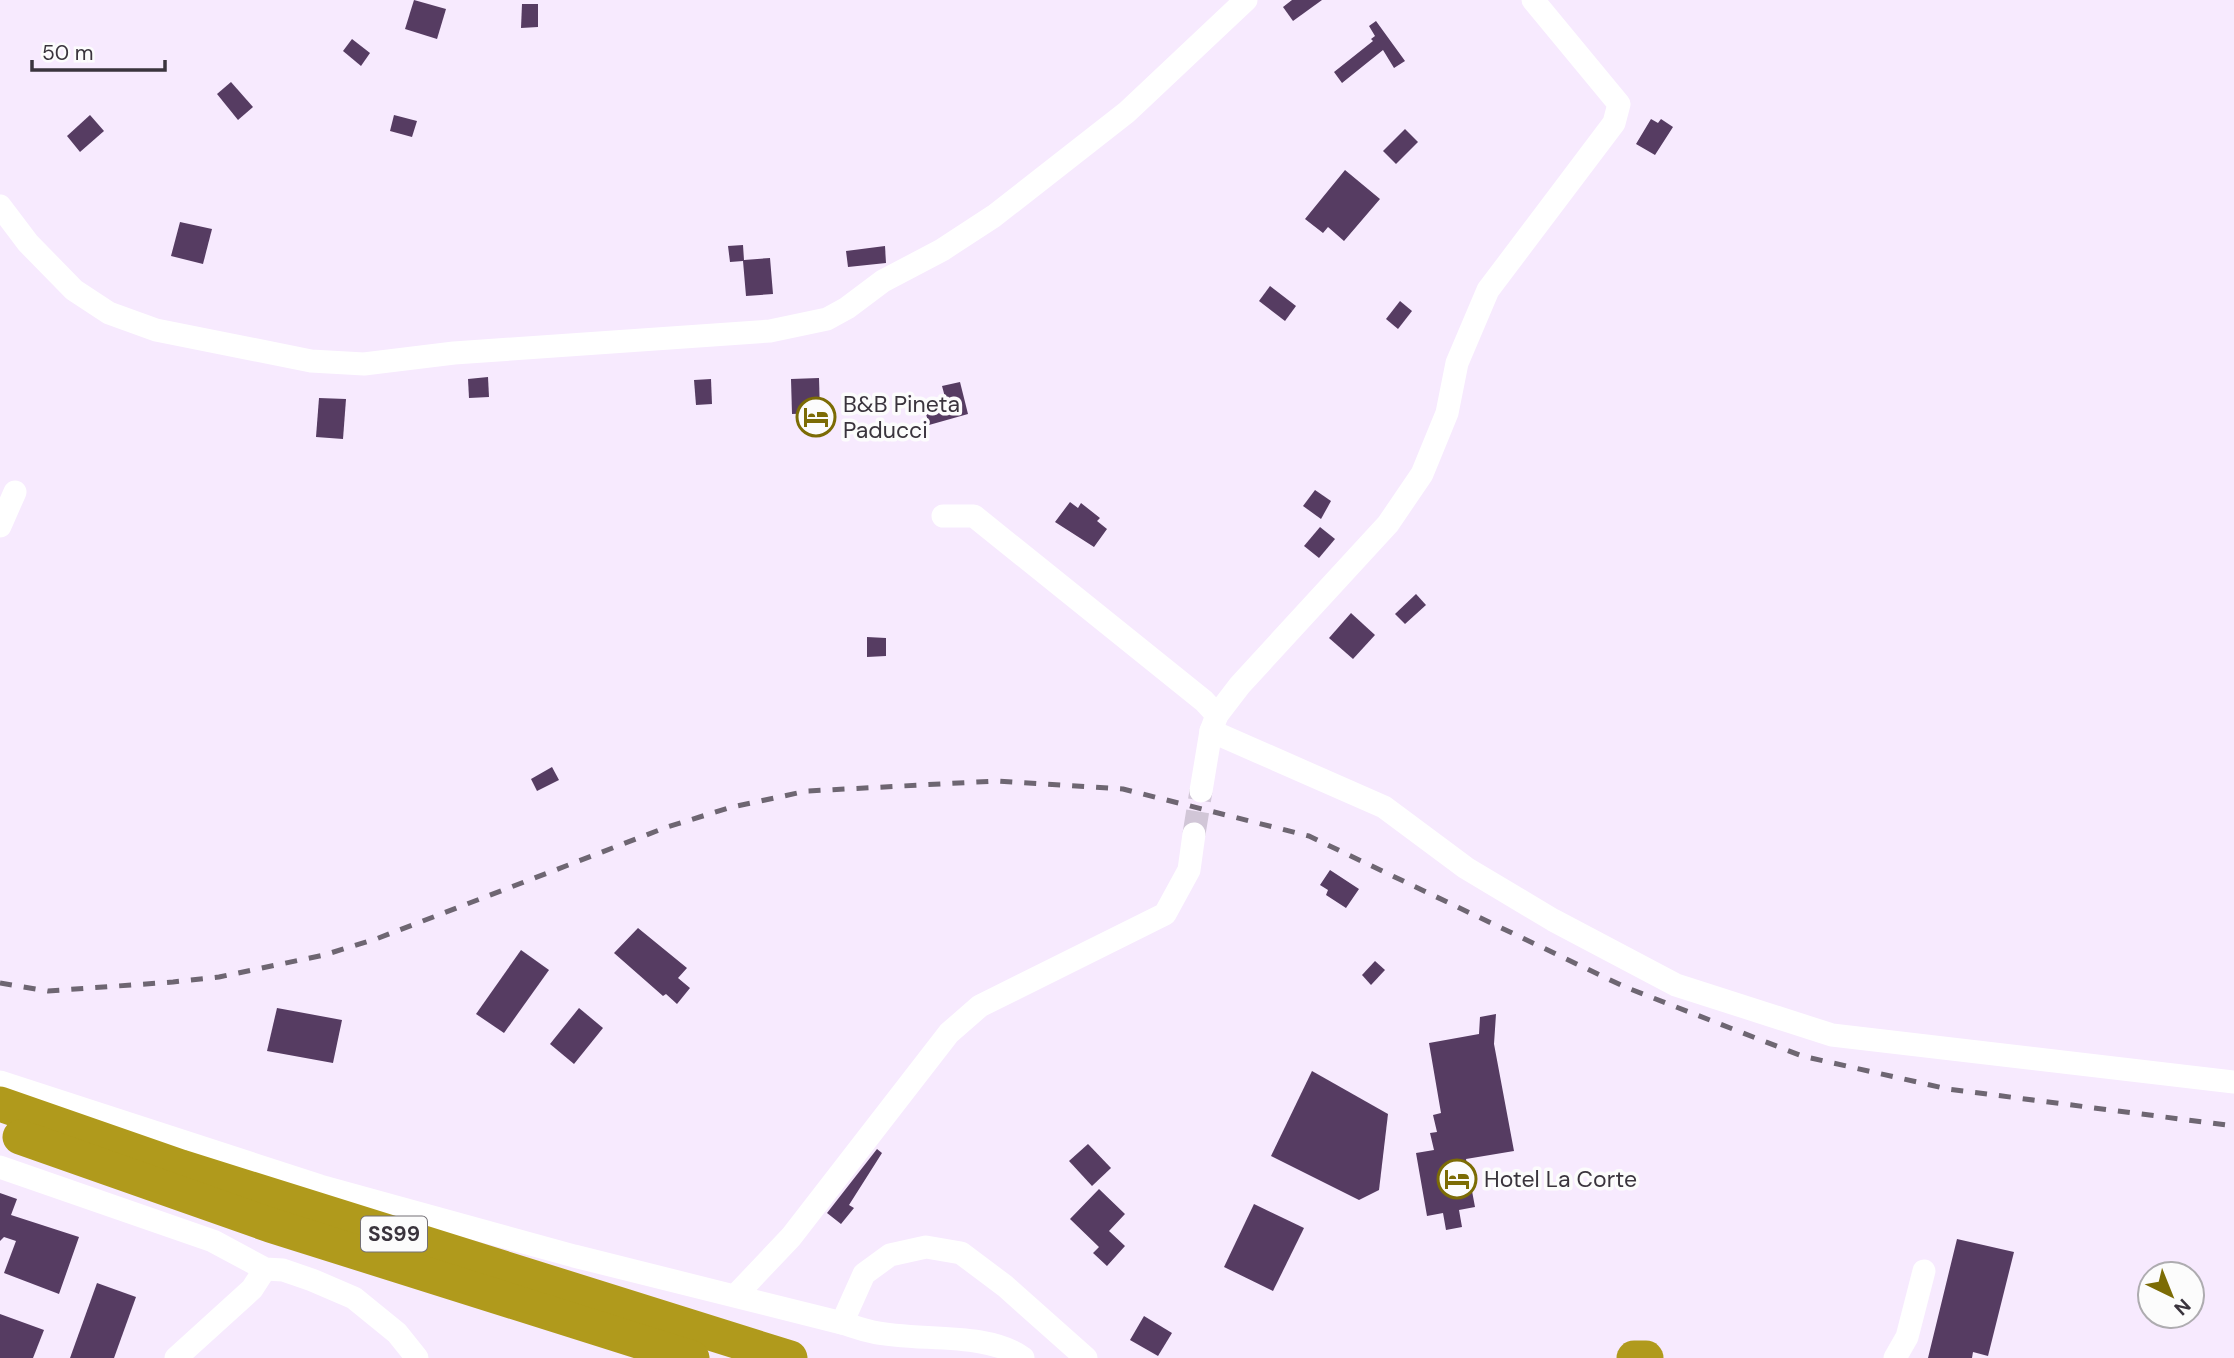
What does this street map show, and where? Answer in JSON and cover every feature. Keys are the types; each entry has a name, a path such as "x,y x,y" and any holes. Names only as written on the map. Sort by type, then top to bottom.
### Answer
{"highway":[{"name":"SS99","path":"0,1104 181,1167 790,1358"},
{"name":"SS99","path":"0,1130 270,1225 692,1358"},
{"path":"507,1301 607,1358"},
{"path":"1634,1358 1646,1358"}],"street":[{"path":"0,206 27,243 74,290 109,313 156,330 311,361 364,364 454,353 771,331 827,318 848,308 883,281 942,250 994,216 1127,112 1246,0"},
{"path":"1200,791 1214,723 1240,685 1388,524 1422,474 1447,413 1457,363 1488,290 1614,123 1619,104 1534,0"},
{"path":"0,526 15,492"},
{"path":"943,516 974,516 1204,701 1214,723 1384,807 1476,874 1553,920 1676,985 1832,1035 2234,1082"},
{"path":"737,1295 791,1237 949,1033 980,1006 1165,914 1189,870 1194,834"},
{"path":"0,1082 320,1186 574,1256 737,1295 874,1333 980,1343 1014,1352 1023,1358"},
{"path":"0,1167 213,1241 265,1269 302,1276 354,1298 397,1333 417,1358"},
{"path":"842,1323 864,1274 890,1255 926,1247 961,1254 1005,1286 1086,1358"},
{"path":"176,1358 252,1289 265,1269"},
{"path":"1895,1358 1907,1337 1924,1271"}],"building":[{"path":"414,0 446,9 437,39 405,29"},
{"path":"1292,0 1322,0 1293,21 1283,7"},
{"path":"522,4 538,4 538,27 521,28"},
{"path":"1376,21 1405,61 1394,68 1383,50 1342,83 1334,72 1373,41 1371,39 1375,36 1369,26"},
{"path":"352,39 370,53 361,66 343,51"},
{"path":"231,82 253,107 238,120 217,94"},
{"path":"90,115 104,131 80,152 67,136"},
{"path":"394,115 417,121 412,137 390,131"},
{"path":"1651,119 1658,123 1661,119 1673,127 1655,155 1636,144"},
{"path":"1405,129 1418,142 1396,164 1383,151"},
{"path":"1345,170 1380,199 1344,241 1328,227 1323,233 1305,219"},
{"path":"180,222 212,229 203,264 171,256"},
{"path":"743,245 744,260 770,258 773,294 746,296 743,261 730,262 728,246"},
{"path":"885,246 886,263 848,267 846,251"},
{"path":"1270,286 1296,306 1285,321 1259,301"},
{"path":"1400,301 1412,311 1398,329 1386,319"},
{"path":"488,377 489,397 469,398 468,379"},
{"path":"819,378 820,413 792,414 791,379"},
{"path":"711,379 712,404 696,405 694,380"},
{"path":"960,382 968,414 929,425 923,403 945,397 942,386"},
{"path":"319,398 346,399 343,439 316,437"},
{"path":"1315,490 1331,501 1321,519 1303,506"},
{"path":"1070,502 1078,508 1081,503 1100,518 1097,521 1107,529 1094,547 1055,522"},
{"path":"1320,527 1335,539 1319,558 1304,546"},
{"path":"1416,594 1426,605 1405,624 1395,614"},
{"path":"1351,613 1375,635 1353,659 1329,638"},
{"path":"867,637 886,638 886,656 867,657"},
{"path":"552,767 559,780 537,791 531,779"},
{"path":"1330,870 1359,889 1346,908 1326,895 1328,890 1320,885"},
{"path":"638,928 687,968 678,978 690,988 677,1004 666,994 663,996 614,953"},
{"path":"521,950 549,970 504,1033 476,1014"},
{"path":"1375,961 1385,970 1371,985 1362,975"},
{"path":"277,1008 342,1020 333,1063 267,1051"},
{"path":"579,1008 603,1028 574,1064 550,1044"},
{"path":"1496,1014 1494,1044 1514,1151 1466,1159 1475,1207 1459,1210 1462,1227 1446,1230 1443,1213 1427,1216 1416,1153 1434,1150 1430,1133 1437,1132 1433,1115 1441,1113 1429,1043 1479,1034 1480,1017"},
{"path":"1312,1071 1388,1114 1379,1190 1359,1200 1271,1156"},
{"path":"1088,1144 1111,1168 1092,1186 1069,1161"},
{"path":"877,1149 882,1153 849,1205 854,1208 841,1224 827,1213"},
{"path":"1099,1189 1125,1214 1109,1231 1125,1246 1107,1266 1093,1253 1099,1247 1070,1219"},
{"path":"0,1193 17,1199 11,1215 79,1237 59,1294 4,1273 16,1241 4,1237 0,1241"},
{"path":"1254,1204 1304,1228 1273,1291 1224,1267"},
{"path":"1957,1239 2014,1252 1988,1356 1973,1352 1972,1358 1928,1358"},
{"path":"97,1283 136,1297 114,1358 70,1358"},
{"path":"0,1314 44,1330 33,1358 0,1358"},
{"path":"1144,1316 1172,1333 1158,1356 1130,1340"}],"tunnel":[{"path":"1194,834 1201,791"}],"railway":[{"path":"0,983 48,991 173,982 219,977 324,955 376,939 667,827 732,807 807,791 997,781 1123,789 1309,836 1625,987 1802,1056 1948,1089 2234,1126"}],"place":[{"name":"B&B Pineta Paducci","path":"816,417"},
{"name":"Hotel La Corte","path":"1457,1179"}]}
